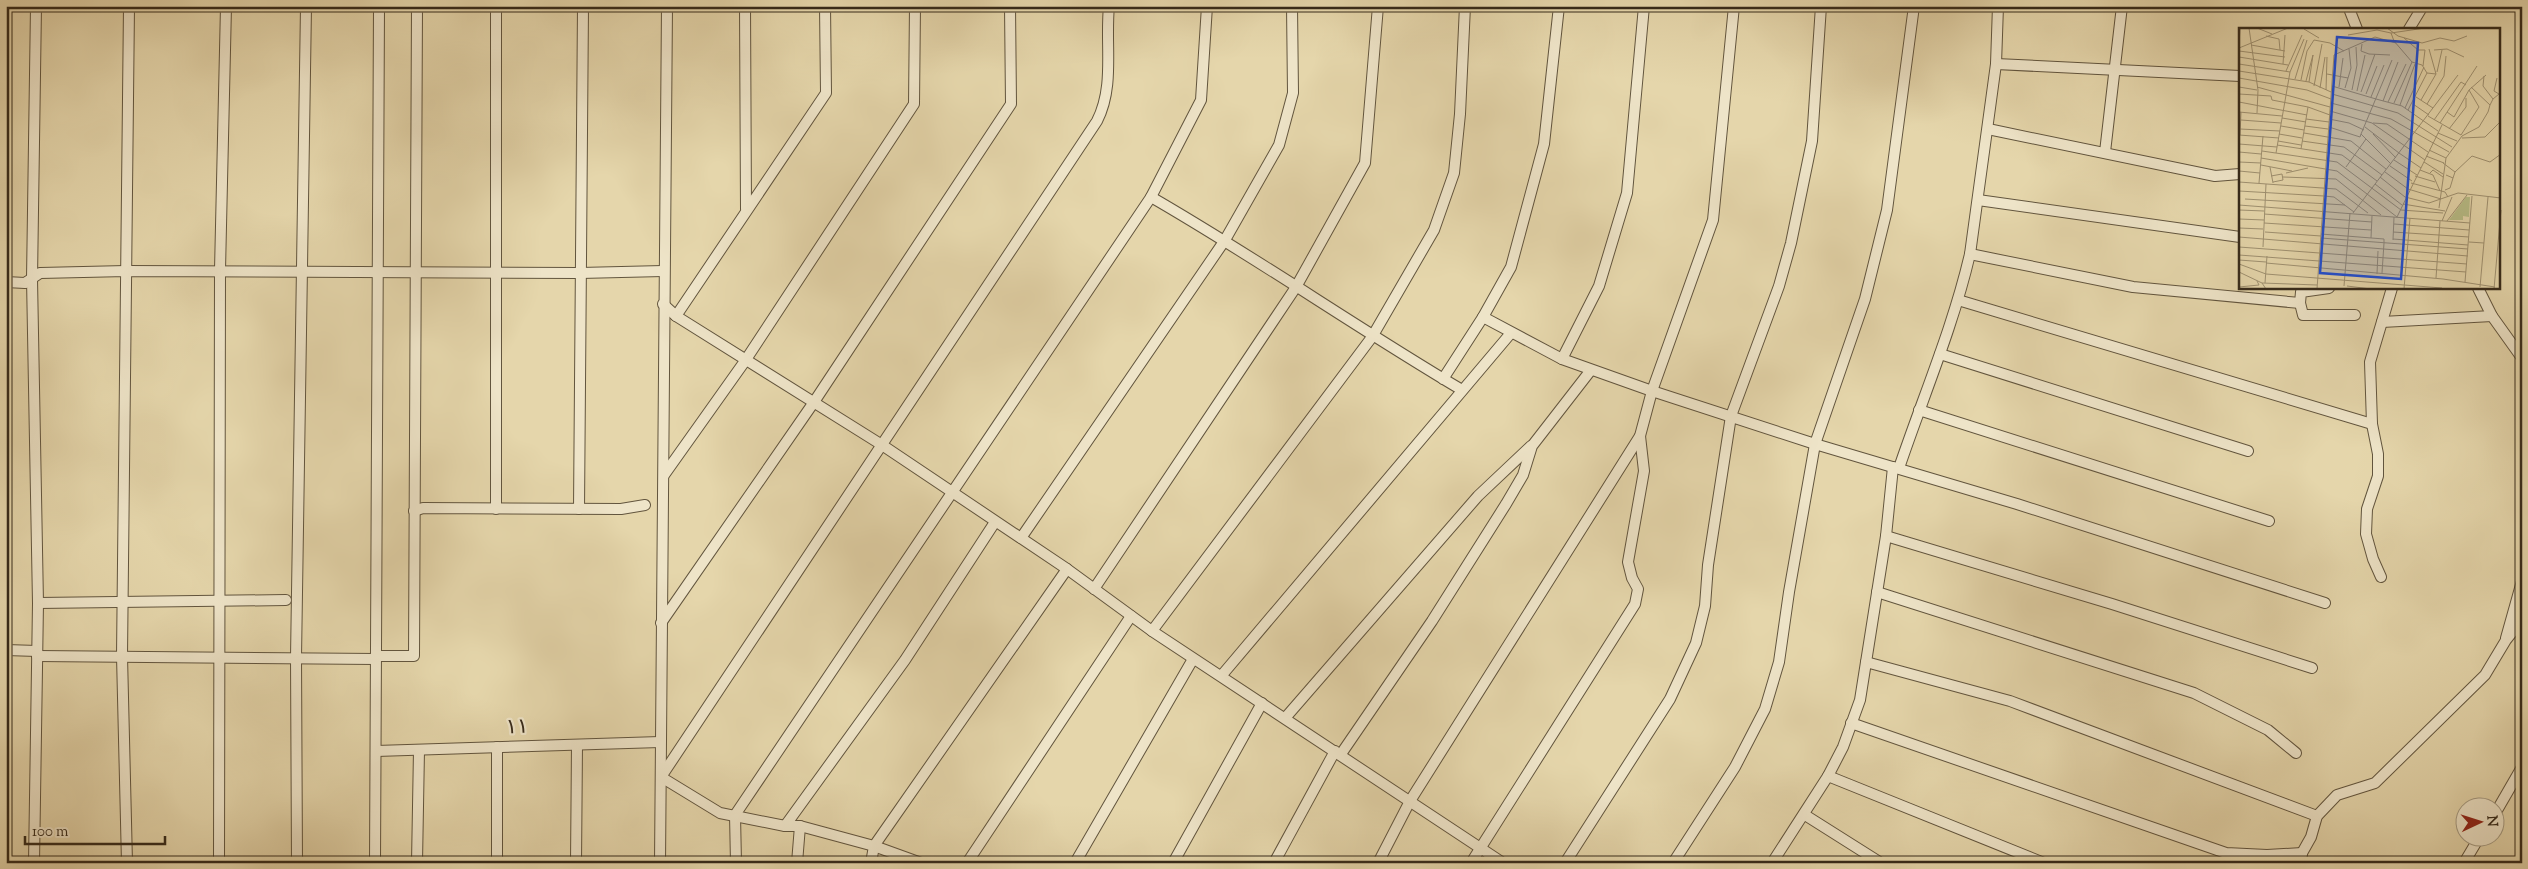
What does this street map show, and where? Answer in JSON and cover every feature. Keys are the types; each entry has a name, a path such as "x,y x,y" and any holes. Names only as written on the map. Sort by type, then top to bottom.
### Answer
{"street":[{"path":"34,863 38,603 32,279 36,6"},
{"path":"127,863 122,603 129,6"},
{"path":"219,863 219,658 221,601 220,270 226,6"},
{"path":"298,863 296,658 306,6"},
{"path":"375,863 379,6"},
{"path":"6,650 37,653 219,658 376,658 414,656 417,6"},
{"path":"496,6 494,271 496,509"},
{"path":"580,509 583,6"},
{"path":"660,863 664,476 663,271 667,6"},
{"path":"745,6 746,210"},
{"path":"676,316 826,93 825,6"},
{"path":"664,476 745,361 914,104 915,6"},
{"path":"661,623 814,402 1011,104 1010,6"},
{"path":"660,777 1097,122 1105,105 1107,87 1109,6"},
{"path":"736,863 736,815 1151,197 1201,100 1207,6"},
{"path":"1021,538 1225,240 1279,144 1293,93 1292,6"},
{"path":"1094,589 1296,288 1365,163 1378,6"},
{"path":"1152,631 1372,337 1434,230 1454,173 1460,114 1465,6"},
{"path":"1443,379 1483,317 1511,267 1542,153 1560,6"},
{"path":"1562,358 1599,286 1627,193 1644,6"},
{"path":"1378,863 1410,801 1640,436 1652,391 1713,220 1734,6"},
{"path":"1565,863 1670,699 1696,643 1705,606 1708,566 1731,416 1779,286 1791,243 1812,141 1822,6"},
{"path":"1673,863 1735,767 1765,709 1779,662 1789,592 1815,444 1865,299 1887,210 1914,6"},
{"path":"1772,863 1828,776 1860,700 1896,468 1940,354 1958,300 1970,254 1996,64 1998,6"},
{"path":"2105,152 2122,6"},
{"path":"2348,6 2357,28"},
{"path":"2410,28 2423,6"},
{"path":"1996,64 2239,76"},
{"path":"1988,128 2215,176 2239,174"},
{"path":"1151,197 1225,240 1372,337 1462,390"},
{"path":"1978,200 2239,237"},
{"path":"1970,254 2133,286 2300,303"},
{"path":"6,282 24,283 40,273 126,271 494,271 580,273 663,271"},
{"path":"2322,289 2301,292 2300,303 2303,315 2355,315"},
{"path":"2381,577 2373,559 2366,534 2367,509 2378,476 2378,454 2372,424 2370,362 2392,289"},
{"path":"2478,289 2492,316 2522,358"},
{"path":"1958,300 2372,424"},
{"path":"663,304 676,316 745,361 814,402 953,492 995,522 1068,569 1193,659 1222,675 1502,863"},
{"path":"2382,322 2492,316"},
{"path":"1483,317 1510,333 1562,358 1652,391 1815,444 2017,504 2325,603"},
{"path":"1222,675 1510,333"},
{"path":"1940,354 2248,451"},
{"path":"1286,718 1478,496 1532,446 1591,370"},
{"path":"1919,410 2269,521"},
{"path":"1471,863 1479,847 1635,604 1638,589 1632,578 1628,562 1644,471 1640,436"},
{"path":"1274,863 1338,752 1432,620 1506,504 1523,475 1532,446"},
{"path":"414,512 423,508 622,509 645,505"},
{"path":"785,826 906,660 995,522"},
{"path":"1886,536 2112,604 2312,668"},
{"path":"871,863 874,846 1068,569"},
{"path":"2506,640 2522,581"},
{"path":"1877,592 2194,693 2268,730 2296,753"},
{"path":"38,603 286,600"},
{"path":"967,863 1131,616"},
{"path":"1851,723 2226,853 2302,858 2317,816 2337,795 2374,783 2485,675 2506,640 2522,620"},
{"path":"1074,863 1193,659"},
{"path":"1866,662 2010,701 2317,816"},
{"path":"1173,863 1262,703"},
{"name":"۱۱","path":"376,751 660,742"},
{"path":"576,863 577,745"},
{"path":"496,747 497,863"},
{"path":"418,863 419,750"},
{"path":"2505,796 2522,767"},
{"path":"1828,776 2044,863"},
{"path":"660,777 720,813 785,826 800,826 874,846 921,863"},
{"path":"1805,814 1877,862"},
{"path":"796,863 800,826"},
{"path":"2464,863 2474,846"}]}
